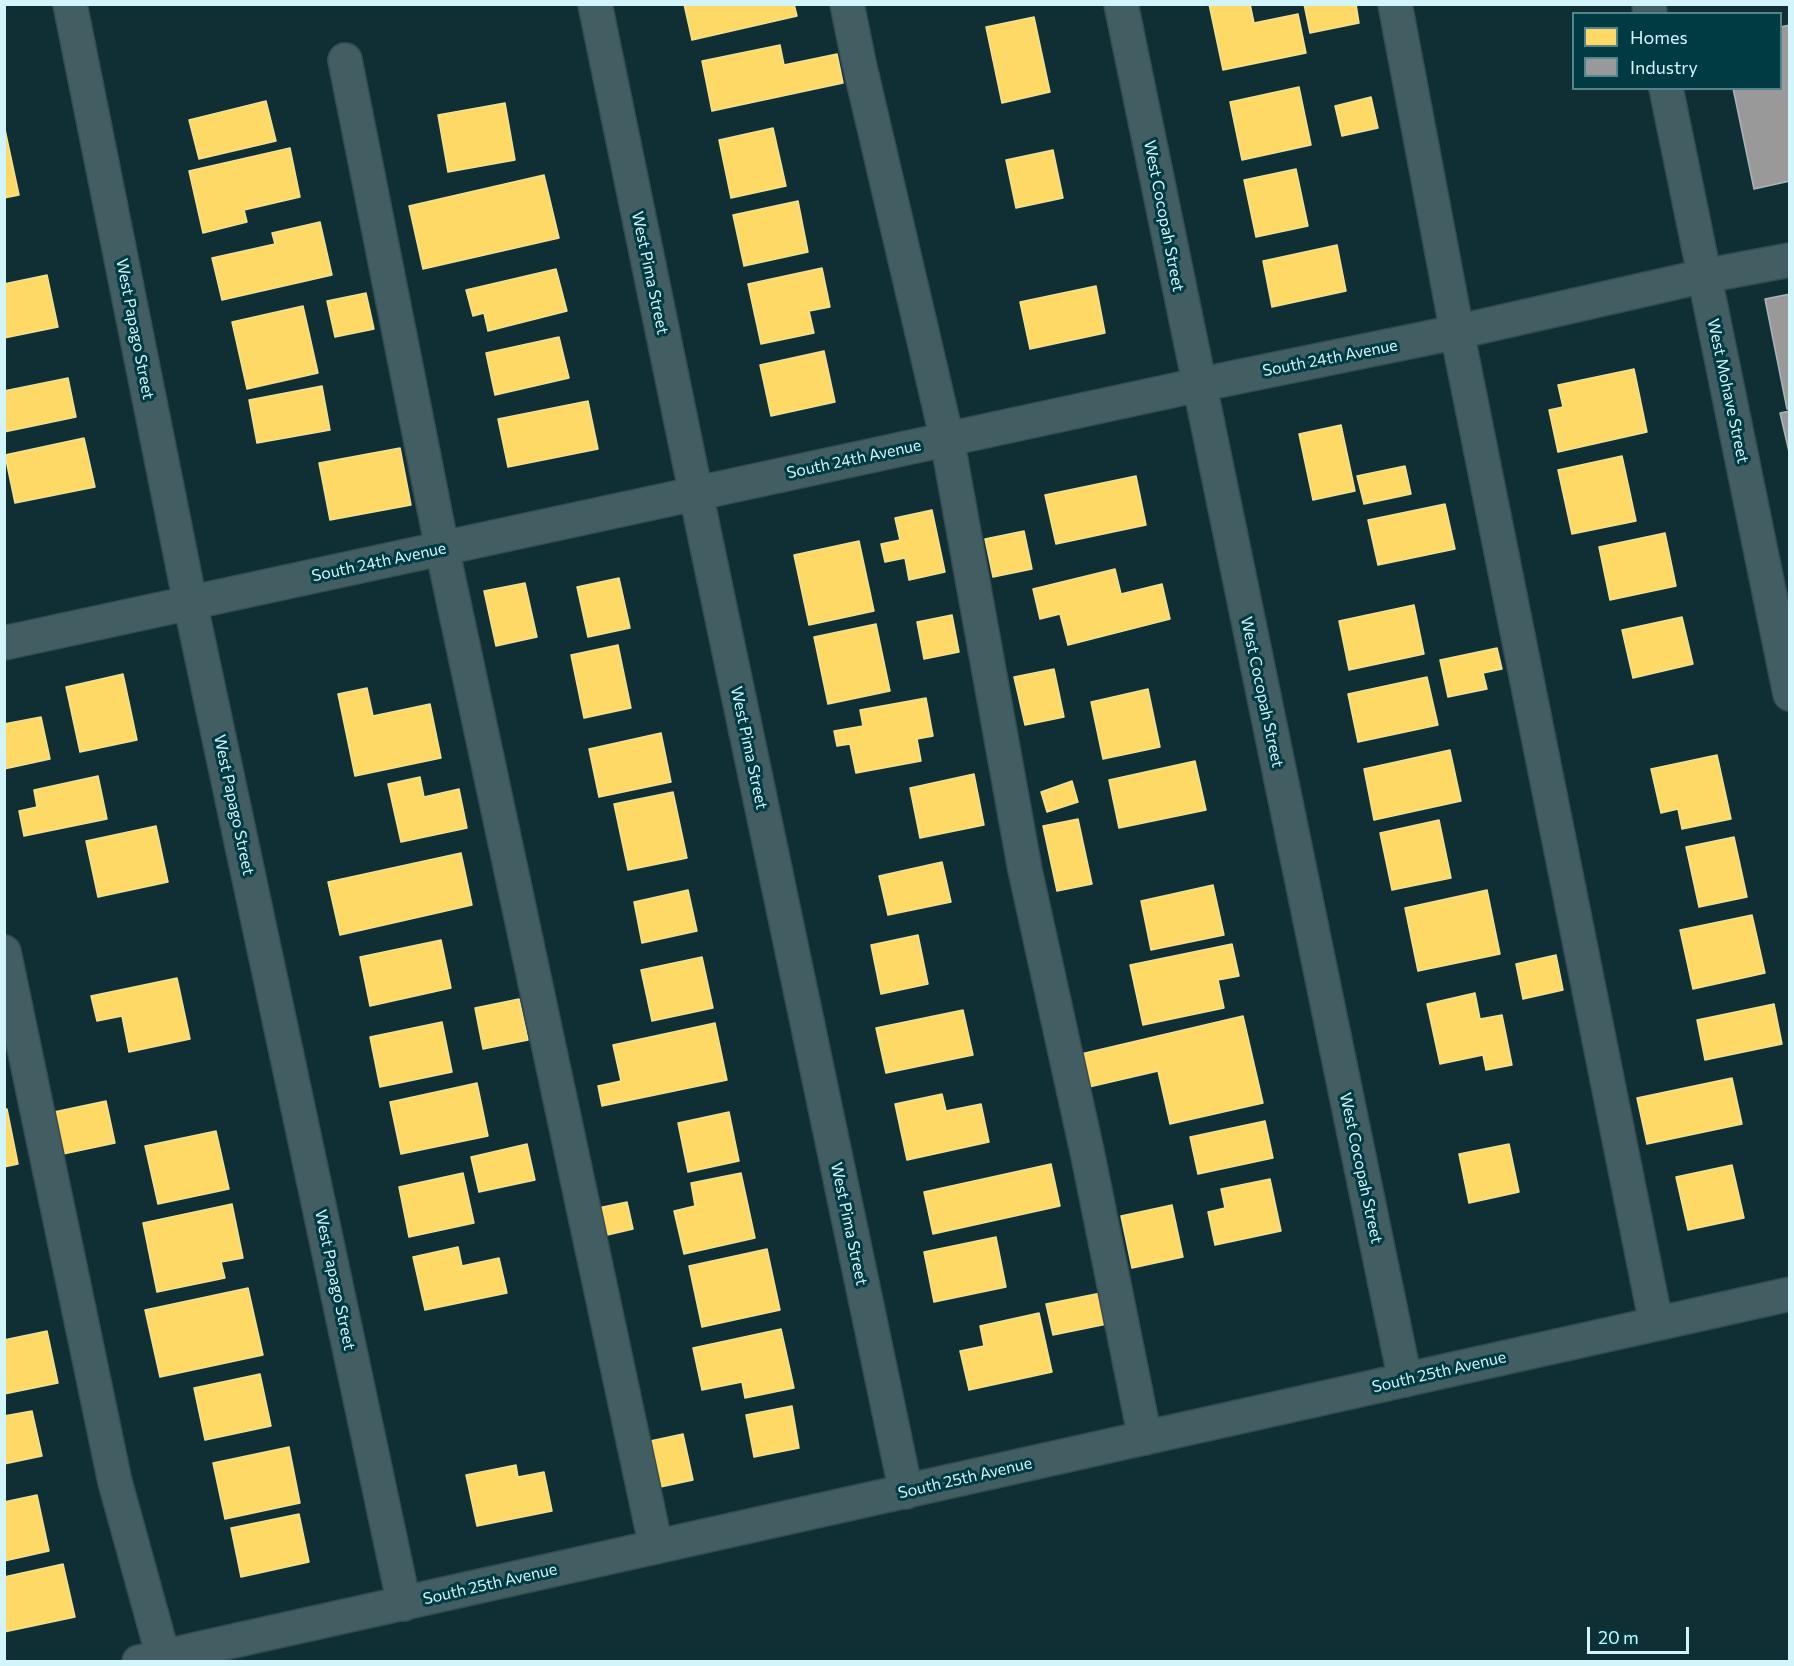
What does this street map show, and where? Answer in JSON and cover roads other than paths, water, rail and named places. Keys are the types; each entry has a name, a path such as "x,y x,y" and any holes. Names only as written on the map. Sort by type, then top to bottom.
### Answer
{"street":[{"name":"West Papago Street","path":"70,4 190,602 404,1604"},
{"name":"West Pima Street","path":"595,4 906,1492"},
{"path":"847,4 947,439 1025,870 1088,1156 1145,1438"},
{"name":"West Cocopah Street","path":"1121,4 1405,1380"},
{"path":"1395,4 1456,332 1656,1323"},
{"path":"345,60 442,548 656,1547"},
{"name":"West Mohave Street","path":"1666,90 1790,694"},
{"name":"South 24th Avenue","path":"4,643 1198,385 1456,332 1704,276 1790,260"},
{"path":"4,952 151,1659"},
{"name":"South 25th Avenue","path":"151,1659 1790,1293"}]}
